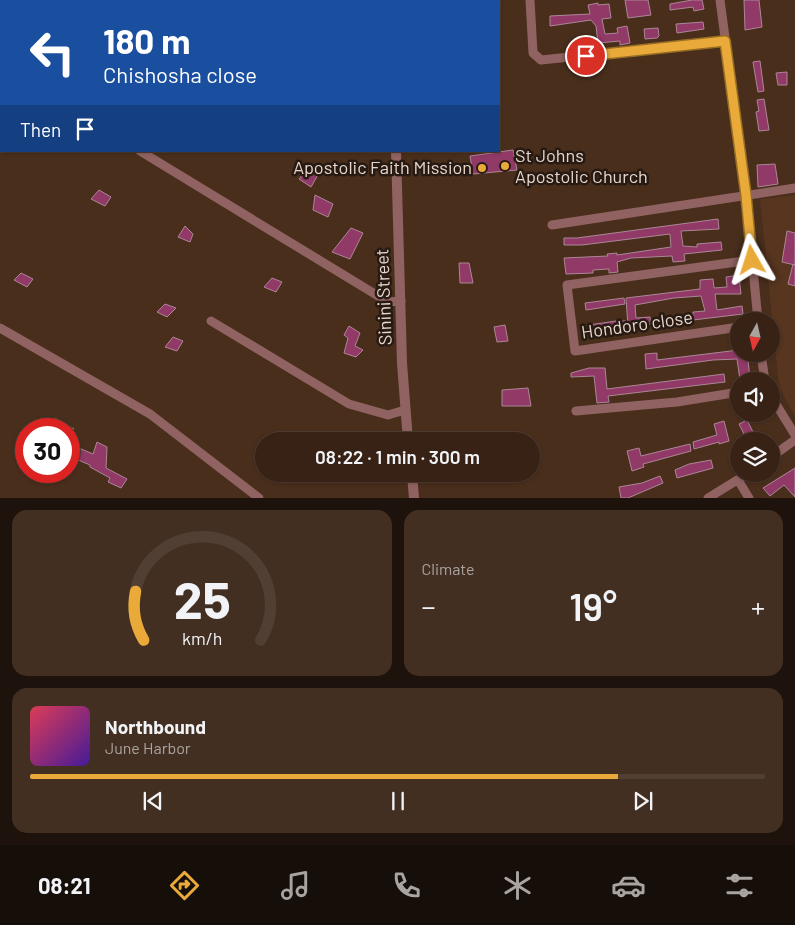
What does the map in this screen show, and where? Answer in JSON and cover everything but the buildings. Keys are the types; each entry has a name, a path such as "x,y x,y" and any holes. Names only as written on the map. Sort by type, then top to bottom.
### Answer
{"street":[{"path":"530,0 534,53 541,60 725,41"},
{"path":"720,0 746,195 757,312"},
{"path":"142,152 388,302 402,301"},
{"name":"Sinini Street","path":"396,152 407,432"},
{"path":"552,225 795,188"},
{"name":"Hondoro close","path":"730,328 575,351 567,284 752,260"},
{"path":"212,322 349,404 388,416 405,410"},
{"path":"0,328 150,414 259,498"},
{"path":"576,412 677,402 730,393"},
{"path":"780,414 794,442 780,451"},
{"path":"413,482 414,498"},
{"path":"708,498 735,482"},
{"path":"739,482 749,498"}],"shaded area":[{"path":"795,195 795,416 780,389 780,372 777,372 776,362 780,362 780,312 771,312 760,199"}],"place":[{"name":"St Johns Apostolic Church","path":"505,166"},
{"name":"Apostolic Faith Mission","path":"482,168"}],"route":[{"path":"586,56 725,41 746,195 752,260"}]}
